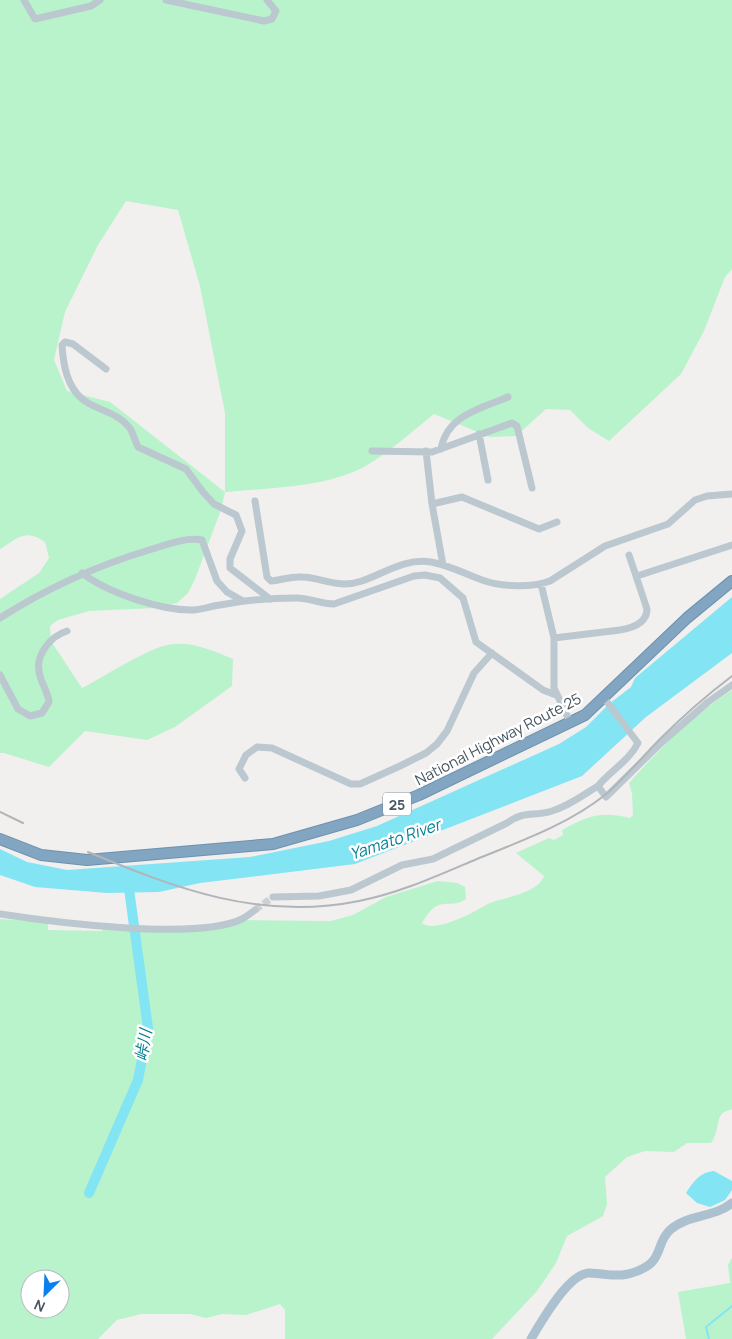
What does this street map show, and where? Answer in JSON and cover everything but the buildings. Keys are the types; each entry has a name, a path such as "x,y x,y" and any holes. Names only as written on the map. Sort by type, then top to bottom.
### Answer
{"highway":[{"name":"National Highway Route 25","path":"0,839 41,855 87,860 273,844 356,820 419,795 585,715 607,702 688,618 732,581"}],"main road":[{"path":"531,1339 576,1277 591,1273 619,1276 645,1268 658,1256 669,1231 684,1220 725,1208 732,1202"}],"street":[{"path":"24,0 35,19 91,6 100,0"},
{"path":"166,0 264,22 272,18 276,11 267,0"},
{"path":"106,368 73,344 66,342 62,345 66,372 78,394 86,402 120,418 132,430 138,447 186,469 214,504 236,515 242,531 230,559 230,568 270,599"},
{"path":"441,449 443,438 455,420 508,397"},
{"path":"372,451 426,451 441,449 512,423 517,426 532,488"},
{"path":"479,434 488,480"},
{"path":"426,451 432,504 443,565"},
{"path":"255,501 267,576 271,581 301,576 333,584 361,582 409,562 422,561 443,565 484,581 507,584 541,584 567,571 605,546 668,524 695,500 707,496 732,494"},
{"path":"432,504 462,496 539,529 557,522"},
{"path":"0,618 36,594 82,573 167,544 202,540 217,581 227,592 244,601"},
{"path":"637,576 732,545"},
{"path":"554,638 620,630 642,622 647,615 647,609 629,555"},
{"path":"82,573 91,580 120,594 176,608 194,610 244,601 270,599 298,598 324,604 334,604 414,576 425,575 440,578 463,598 476,642 546,692 556,695"},
{"path":"541,584 554,638 554,688 570,722"},
{"path":"0,675 18,709 30,716 42,714 47,708 48,696 40,676 39,661 48,643 60,633 67,631"},
{"path":"245,778 239,769 246,755 257,747 272,748 352,784 360,784 426,753 447,731 474,673 492,653"},
{"path":"598,786 606,797 661,742 708,702 732,685"},
{"path":"273,897 319,896 351,890 402,865 433,859 507,824 517,816 550,812 571,803 598,786 638,743 637,738 607,702"},
{"path":"0,914 73,923 172,928 219,924 242,919 254,910"}],"green space":[{"path":"0,0 732,0 732,269 725,277 704,331 681,374 609,441 588,428 570,410 546,409 516,436 490,437 434,414 384,454 353,472 306,484 225,492 221,510 195,579 188,593 177,603 155,608 89,611 58,620 50,626 51,641 82,688 152,650 173,644 189,644 233,659 232,686 175,727 147,740 85,731 49,767 0,753 0,599 39,573 49,558 45,542 27,535 17,538 0,549","holes":["126,201 178,210 200,286 225,413 225,492 110,402 67,391 54,360 65,312 98,245"]},
{"path":"732,690 732,1109 721,1115 711,1143 687,1143 674,1152 645,1151 627,1157 605,1177 607,1204 603,1216 567,1236 556,1263 537,1291 492,1339 285,1339 285,1310 280,1304 246,1315 222,1314 206,1318 190,1314 141,1314 117,1320 98,1339 0,1339 0,919 48,922 48,930 102,931 103,927 213,930 243,920 331,921 353,915 386,897 438,881 457,883 465,887 466,899 460,902 439,905 428,914 422,923 428,926 444,924 464,917 493,902 518,895 540,882 544,876 516,853 549,838 554,840 563,835 562,830 587,818 610,815 630,818 633,815 632,794 629,783 653,757 704,710"},
{"path":"732,1258 732,1339 686,1339 678,1292 730,1283 728,1265"}],"water":[{"name":"Yamato River","path":"732,597 732,653 646,717 582,776 355,864 200,883 159,892 107,893 35,887 0,875 0,849 27,862 67,870 250,857 329,841 377,826 559,744 586,727 609,704 631,687 635,678"},
{"path":"714,1171 732,1181 732,1190 725,1200 710,1207 697,1203 686,1193 694,1181 705,1173"}],"waterway":[{"name":"峠川","path":"89,1193 138,1080 148,1028 129,889"},
{"path":"709,1339 706,1327 732,1306"}],"tunnel":[{"path":"255,910 273,897"}],"railway":[{"path":"88,852 121,866 187,889 253,904 288,907 323,906 374,898 434,877 527,839 559,824 590,806 620,782 654,745 704,698 732,676"},
{"path":"0,812 23,823"}]}
